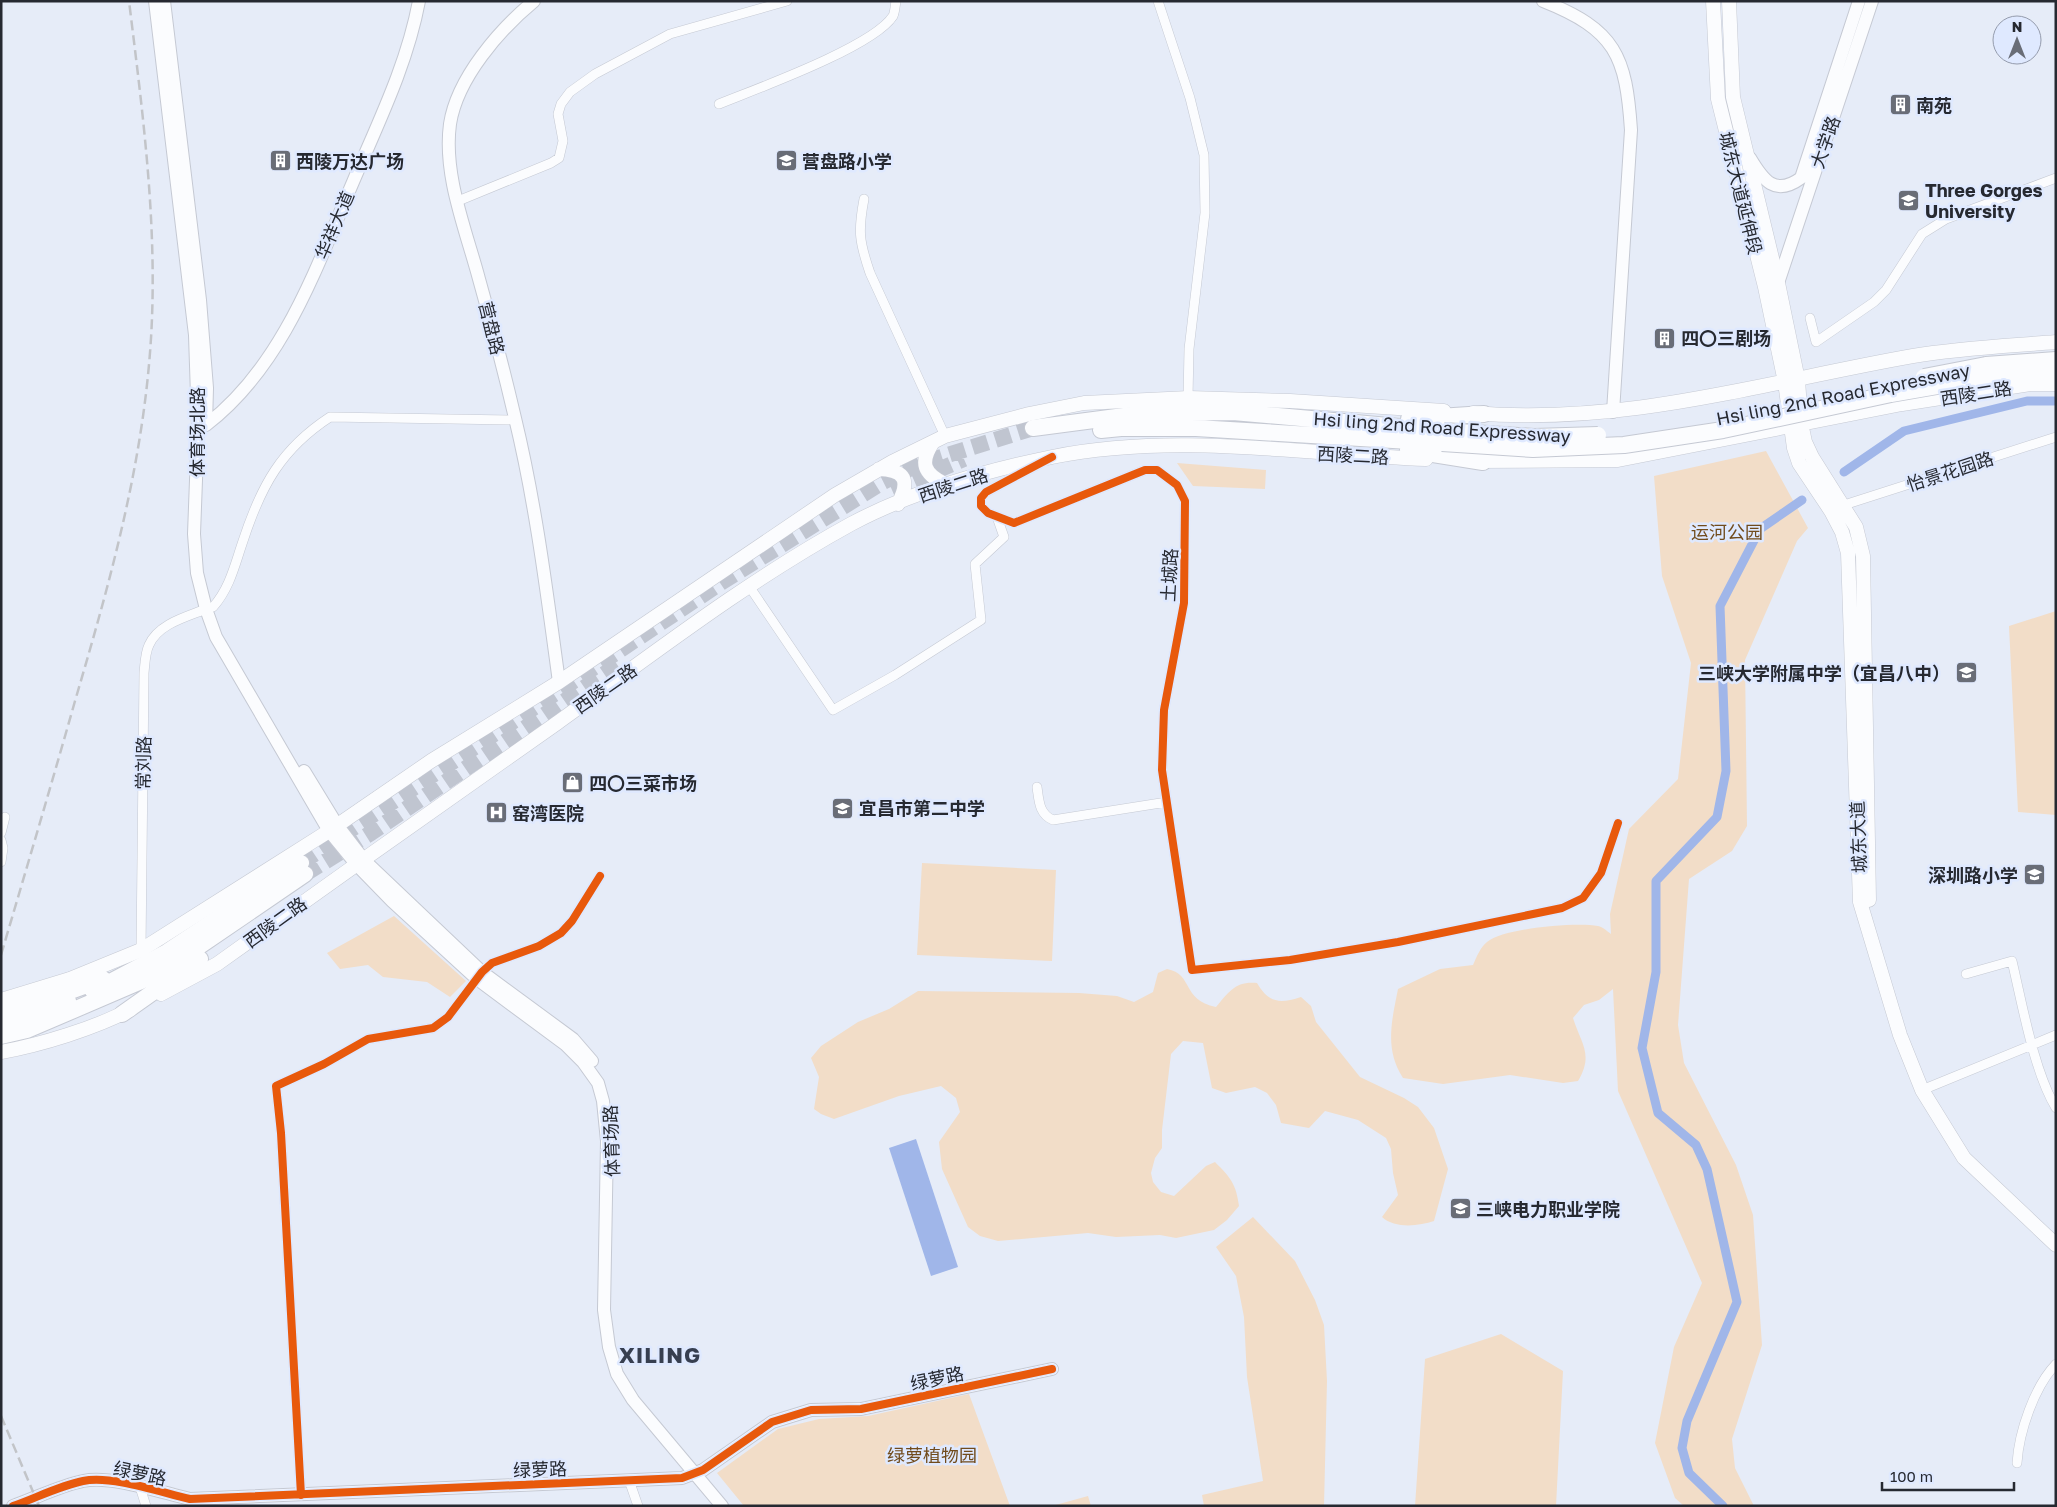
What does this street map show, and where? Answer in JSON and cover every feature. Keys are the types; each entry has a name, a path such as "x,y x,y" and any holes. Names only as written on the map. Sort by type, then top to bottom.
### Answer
{"highway":[{"name":"Hsi ling 2nd Road Expressway","path":"1443,437 1257,430 1121,428 1035,434 1147,413 1233,412 1339,421 1533,449 1624,445 1723,430 1891,394 1987,371 2056,360"},
{"name":"Hsi ling 2nd Road Expressway","path":"1987,371 2056,374"},
{"path":"1339,421 1419,419 1484,414"},
{"path":"1257,430 1483,462"},
{"path":"122,1014 306,873"},
{"path":"1,1036 94,991 167,952 306,873"},
{"path":"1,1023 26,1024 139,982 182,958 306,873"},
{"path":"1,1009 46,1000 167,952"}],"main road":[{"name":"体育场北路","path":"155,1 195,336 198,426 194,534 197,573 220,635 333,828"},
{"name":"体育场北路","path":"164,1 201,308 207,388 202,530 204,571 209,608"},
{"name":"华祥大道","path":"206,425 228,409 259,371 302,303 397,80 419,1"},
{"name":"营盘路","path":"534,1 500,33 465,83 455,104 449,141 458,201 516,420 539,533 558,682"},
{"path":"1543,1 1570,7 1599,32 1615,50 1629,91 1631,130 1613,412"},
{"name":"城东大道延伸段","path":"1713,1 1718,100 1765,287 1792,381"},
{"name":"城东大道延伸段","path":"1729,1 1733,96 1778,283 1792,381"},
{"name":"大学路","path":"1747,154 1766,182 1776,186 1791,185 1801,178 1859,1"},
{"name":"大学路","path":"1778,283 1872,1"},
{"name":"西陵二路","path":"1,1000 70,979 141,950 333,828 431,761 558,682 778,532 880,469 939,439 1029,414 1084,403 1188,398 1300,402 1484,414 1613,412 1960,349 2056,342"},
{"name":"城东大道","path":"1792,381 1799,463 1842,532 1848,553 1860,902 1900,1035 1926,1089 1964,1158 2056,1244"},
{"name":"西陵二路","path":"1,1052 20,1048 122,1014 217,964 749,586 853,523 946,484 1052,457 1125,446 1190,445 1483,462 1618,460 1795,424 1951,396 2030,384 2056,384"},
{"name":"城东大道","path":"1795,424 1812,457 1844,505 1856,527 1863,556 1869,900 1926,1089 1971,1152 2056,1232"},
{"path":"939,439 926,452 926,466 931,476 946,484"},
{"path":"880,469 897,471 902,476 904,488 898,504"},
{"name":"体育场路","path":"333,828 392,902 566,1045 587,1067 598,1083 603,1100 607,1141 604,1310 609,1347 617,1374 633,1400 728,1506"},
{"name":"绿萝路","path":"13,1506 83,1481 96,1479 190,1499 682,1478 699,1472 772,1422 811,1410 861,1409 1052,1369"},
{"name":"体育场路","path":"699,1472 722,1506"}],"street":[{"path":"458,201 559,158 563,141 558,114 561,104 570,92 595,74 670,34 787,1"},
{"path":"719,104 846,50 884,26 894,15 896,1"},
{"path":"1158,1 1193,107 1204,155 1205,213 1189,349 1188,398"},
{"path":"1810,318 1816,342 1874,302 1886,290 1922,234 1946,219 2056,178"},
{"path":"864,199 859,227 870,272 939,439"},
{"path":"209,608 225,594 250,518 281,459 306,432 330,417 516,420"},
{"name":"怡景花园路","path":"1844,505 2056,437"},
{"path":"749,586 814,679 833,710 895,676 981,620 975,564 1004,537 996,517 981,506 982,498 994,487 1052,457"},
{"name":"土城路","path":"996,517 1014,523 1145,470 1157,470 1177,485 1182,492 1186,524 1184,604 1164,710 1162,770 1192,970 1308,957 1398,942 1562,908 1583,898 1601,873 1618,823"},
{"name":"常刘路","path":"141,950 144,673 149,644 160,630 173,622 209,608"},
{"path":"1037,787 1042,811 1046,817 1053,820 1167,802"},
{"path":"1,833 5,817"},
{"path":"1,840 4,848 1,862"},
{"path":"301,1495 282,1143 276,1086 324,1064 368,1039 433,1028 448,1017 479,975 492,962 539,946 562,933 572,921 600,876"},
{"path":"1966,974 2012,961 2033,1045 2050,1099 2056,1108"},
{"path":"1926,1089 2056,1035"},
{"path":"2017,1463 2021,1441 2035,1395 2042,1381 2056,1364"},
{"path":"629,1480 638,1506"},
{"path":"140,1488 146,1506"}],"green space":[{"name":"运河公园","path":"1766,451 1808,528 1797,541 1745,660 1747,826 1732,851 1689,879 1678,1025 1684,1063 1736,1165 1753,1215 1762,1345 1732,1439 1735,1468 1754,1506 1684,1506 1675,1498 1655,1443 1674,1347 1702,1283 1618,1091 1613,989 1599,1000 1584,1005 1573,1018 1586,1056 1583,1072 1578,1081 1563,1083 1510,1075 1443,1084 1403,1078 1393,1056 1391,1034 1398,989 1440,969 1473,965 1482,947 1496,937 1541,927 1574,925 1598,926 1611,934 1610,914 1629,829 1678,779 1691,663 1662,576 1654,476"},
{"path":"1177,463 1266,470 1265,489 1193,486"},
{"path":"2056,611 2056,815 2018,812 2009,626"},
{"path":"922,863 1056,870 1052,961 917,955"},
{"path":"394,916 466,981 450,997 427,982 383,977 368,965 340,969 327,953"},
{"path":"1167,969 1181,976 1197,999 1205,1004 1216,1007 1233,989 1249,983 1257,983 1266,995 1275,1000 1287,1001 1301,997 1311,1006 1316,1022 1360,1077 1404,1098 1418,1107 1434,1128 1448,1169 1434,1221 1414,1225 1400,1225 1387,1221 1382,1217 1398,1195 1393,1173 1391,1149 1386,1138 1358,1120 1325,1111 1309,1128 1281,1123 1276,1105 1267,1093 1255,1087 1226,1093 1212,1088 1203,1043 1183,1041 1171,1054 1162,1130 1162,1148 1155,1158 1151,1173 1153,1182 1161,1192 1174,1196 1206,1166 1215,1162 1232,1182 1239,1206 1227,1220 1214,1230 1176,1238 1160,1235 1116,1237 1088,1233 998,1241 980,1236 968,1227 942,1169 939,1142 960,1112 956,1098 941,1086 899,1096 834,1119 814,1109 819,1077 811,1058 821,1046 858,1022 889,1009 918,991 1079,993 1117,996 1134,1002 1153,992 1158,973"},
{"path":"1253,1217 1295,1261 1315,1300 1324,1325 1327,1381 1324,1506 1204,1506 1202,1495 1263,1481 1247,1377 1244,1317 1236,1276 1216,1247"},
{"path":"1501,1334 1563,1371 1556,1506 1415,1506 1425,1359"},
{"name":"绿萝植物园","path":"969,1394 1010,1506 744,1506 717,1473 778,1429 819,1419 868,1416"},
{"path":"1088,1496 1091,1506 1052,1506"}],"water":[{"path":"916,1139 958,1267 931,1276 889,1148"}],"waterway":[{"path":"1844,472 1904,431 2027,401 2056,401"},
{"path":"1723,1506 1689,1473 1682,1448 1687,1421 1737,1302 1707,1169 1696,1145 1658,1113 1642,1048 1656,972 1656,881 1717,817 1726,771 1720,606 1760,529 1802,500"}],"tunnel":[{"path":"301,863 722,582 883,482 919,464 1033,428"},
{"path":"892,490 964,459"},
{"path":"305,874 371,833 619,664"}],"railway":[{"path":"1,955 102,607 125,512 143,416 152,318 152,239 147,159 129,1"},
{"path":"1,1416 39,1506"}],"cycle path":[{"path":"1052,457 986,492 981,498 981,506 988,513 1014,523 1145,470 1157,470 1177,485 1185,501 1184,603 1164,710 1162,770 1192,970 1290,960 1398,942 1562,908 1583,898 1601,873 1618,823"},
{"path":"301,1495 281,1133 276,1086 324,1064 368,1039 433,1028 448,1017 482,972 492,963 539,946 561,933 572,921 600,876"},
{"path":"13,1506 65,1486 94,1480 121,1482 190,1499 682,1478 703,1470 772,1422 811,1410 861,1409 1052,1369"}],"place":[{"name":"南苑","path":"1900,105"},
{"name":"西陵万达广场","path":"280,161"},
{"name":"营盘路小学","path":"786,161"},
{"name":"Three Gorges University","path":"1909,200"},
{"name":"四〇三剧场","path":"1665,338"},
{"name":"三峡大学附属中学（宜昌八中）","path":"1966,673"},
{"name":"四〇三菜市场","path":"573,783"},
{"name":"宜昌市第二中学","path":"843,808"},
{"name":"窑湾医院","path":"496,813"},
{"name":"深圳路小学","path":"2034,875"},
{"name":"三峡电力职业学院","path":"1460,1209"}],"district":[{"name":"XILING","path":"660,1354"}]}
